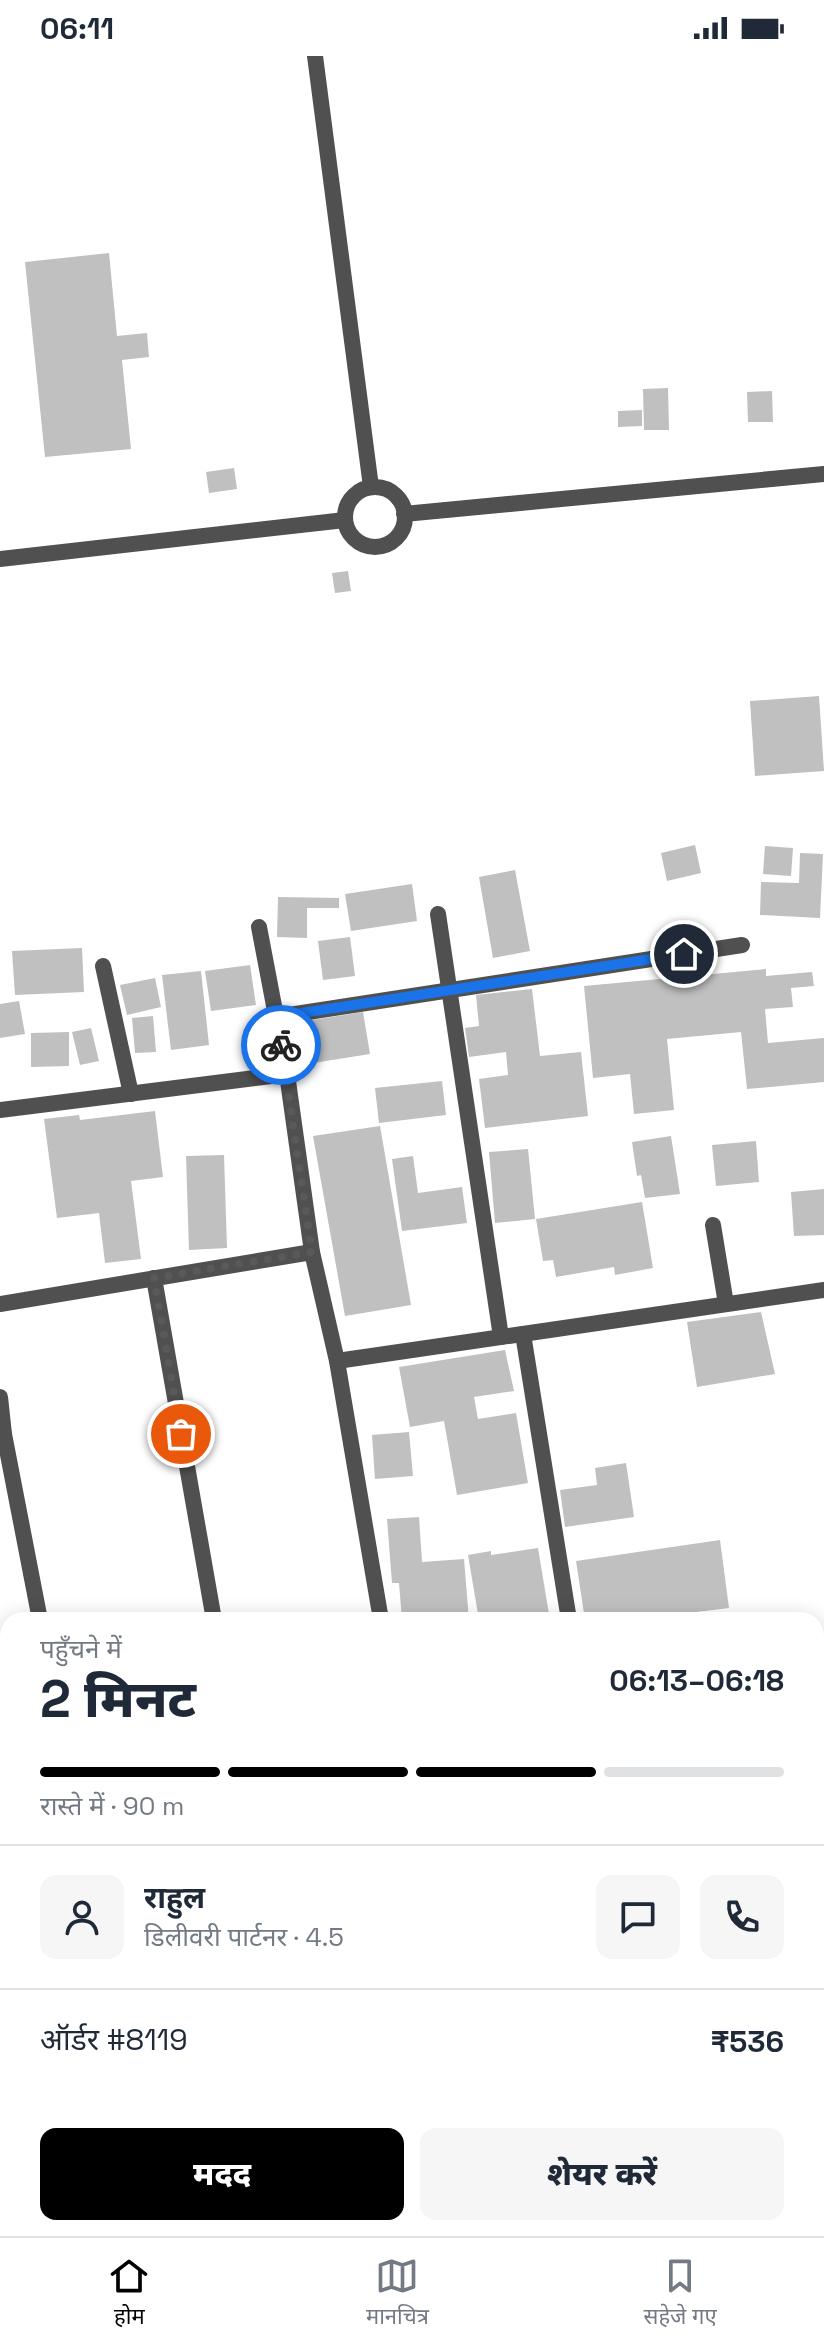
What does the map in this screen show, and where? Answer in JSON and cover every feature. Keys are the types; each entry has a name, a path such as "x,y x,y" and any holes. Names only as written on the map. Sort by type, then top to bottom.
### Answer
{"street":[{"path":"315,56 371,487"},
{"path":"404,514 824,474"},
{"path":"371,487 385,489 396,496 404,514 403,527 396,538 378,547 358,543 349,533 345,520 345,509 351,498 371,487"},
{"path":"0,559 345,520"},
{"path":"438,914 501,1337"},
{"path":"259,927 287,1074 312,1252 337,1361 380,1612"},
{"path":"276,1017 742,945"},
{"path":"103,966 131,1094"},
{"path":"0,1110 287,1074"},
{"path":"713,1225 726,1304"},
{"path":"0,1304 312,1252"},
{"path":"154,1278 213,1612"},
{"path":"337,1361 824,1290"},
{"path":"523,1334 568,1612"},
{"path":"0,1397 2,1435 38,1612"}],"building":[{"path":"109,253 117,336 147,333 149,357 122,360 131,449 45,457 25,262"},
{"path":"668,388 669,430 644,430 643,389"},
{"path":"772,391 773,422 748,422 747,392"},
{"path":"642,410 642,426 618,427 618,411"},
{"path":"234,468 237,489 209,493 206,472"},
{"path":"348,571 351,591 335,593 332,573"},
{"path":"819,696 824,771 755,776 750,701"},
{"path":"695,845 701,873 667,881 661,853"},
{"path":"765,846 793,848 791,876 763,874"},
{"path":"800,853 823,854 820,918 760,915 761,882 799,883"},
{"path":"515,870 530,951 493,958 479,877"},
{"path":"412,884 417,921 351,931 345,894"},
{"path":"278,897 339,898 339,908 307,908 307,938 277,937"},
{"path":"350,937 355,976 323,980 318,941"},
{"path":"82,948 84,992 15,995 12,951"},
{"path":"250,965 256,1005 211,1011 205,971"},
{"path":"766,969 766,976 812,972 814,986 791,988 793,1007 765,1009 768,1043 824,1038 824,1082 747,1089 741,1032 667,1039 674,1110 634,1114 630,1074 593,1078 584,986"},
{"path":"201,971 209,1045 171,1050 162,975"},
{"path":"155,978 161,1007 127,1015 120,985"},
{"path":"532,989 540,1056 581,1052 588,1116 485,1128 479,1079 508,1075 506,1052 469,1057 465,1028 479,1026 476,995"},
{"path":"19,1001 25,1034 0,1038 0,1004"},
{"path":"363,1012 370,1054 307,1064 300,1022"},
{"path":"153,1016 156,1052 135,1053 132,1018"},
{"path":"91,1028 99,1061 80,1065 72,1032"},
{"path":"69,1032 69,1066 31,1067 31,1033"},
{"path":"442,1081 446,1115 379,1123 375,1088"},
{"path":"155,1111 163,1177 131,1181 141,1259 105,1263 99,1213 57,1218 44,1119 79,1115 80,1120"},
{"path":"380,1126 411,1305 345,1316 313,1136"},
{"path":"671,1136 680,1194 645,1198 641,1175 637,1176 632,1142"},
{"path":"756,1141 759,1182 716,1186 712,1145"},
{"path":"528,1149 535,1219 495,1223 489,1152"},
{"path":"224,1155 227,1248 189,1250 186,1156"},
{"path":"413,1156 418,1193 462,1187 467,1223 402,1231 392,1159"},
{"path":"824,1189 824,1235 794,1236 791,1192"},
{"path":"642,1202 653,1268 615,1275 614,1267 556,1277 553,1260 543,1261 536,1219"},
{"path":"761,1312 775,1374 697,1387 687,1322"},
{"path":"505,1350 514,1391 474,1397 478,1419 516,1413 528,1483 457,1495 444,1421 410,1427 399,1367"},
{"path":"409,1432 413,1476 375,1479 372,1435"},
{"path":"626,1463 634,1517 565,1527 560,1490 597,1485 595,1468"},
{"path":"419,1517 422,1562 464,1559 468,1612 401,1612 399,1583 392,1583 387,1519"},
{"path":"720,1540 729,1608 696,1612 584,1612 576,1561"},
{"path":"538,1548 549,1612 478,1612 468,1555 491,1551 491,1555"}],"way so far":[{"path":"181,1434 154,1278 312,1252 281,1045"}],"route":[{"path":"281,1045 276,1017 684,954"}]}
